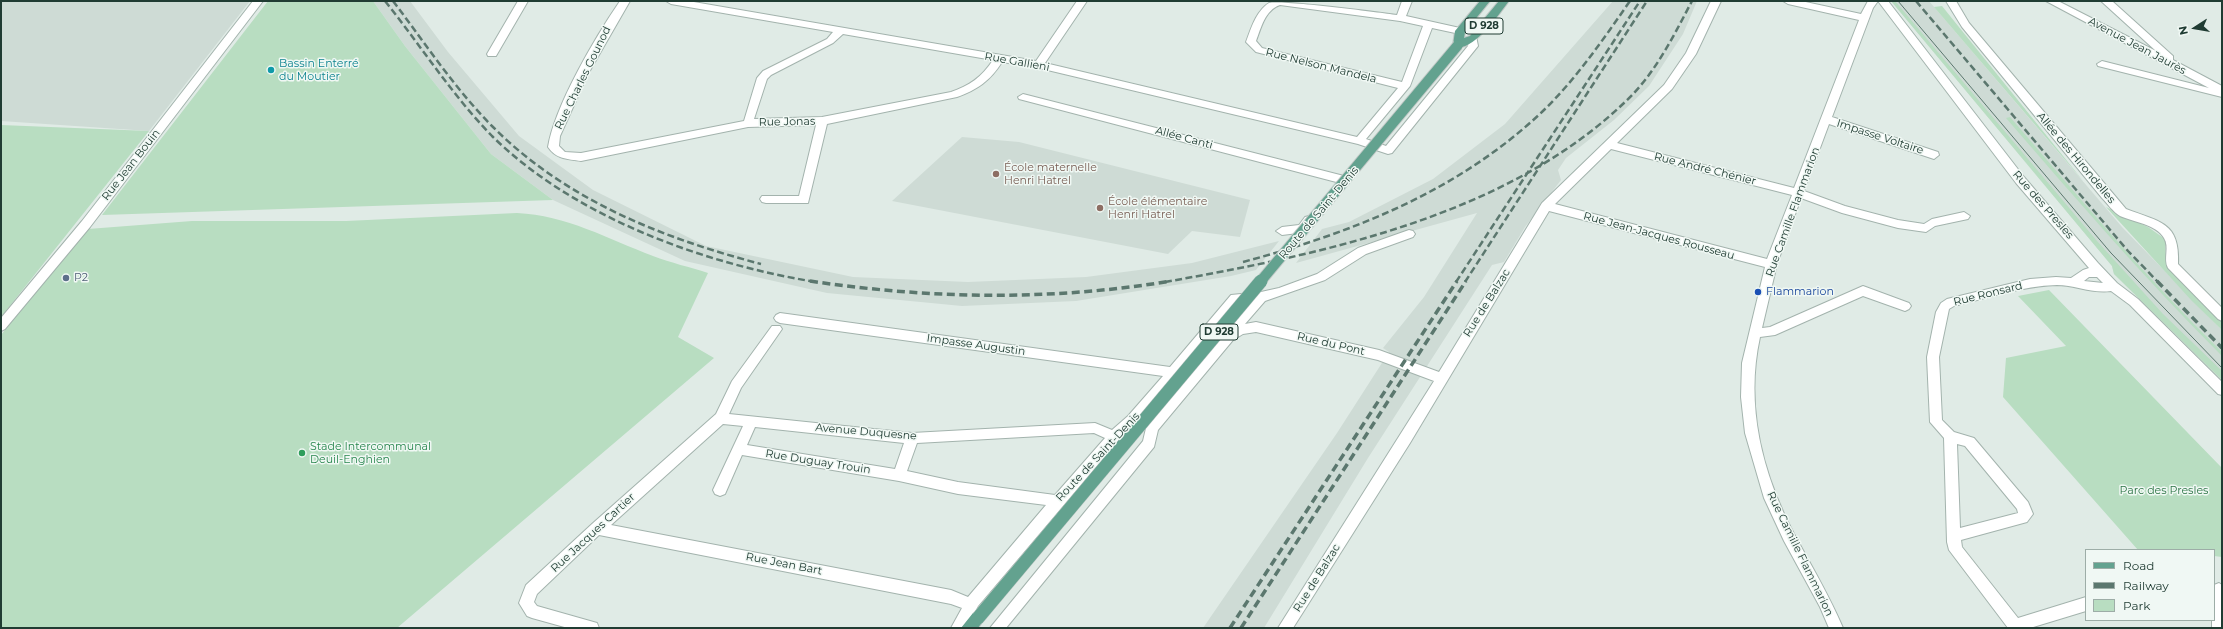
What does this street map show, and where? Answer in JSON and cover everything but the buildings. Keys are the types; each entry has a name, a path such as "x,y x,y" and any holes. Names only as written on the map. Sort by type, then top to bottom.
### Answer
{"main road":[{"name":"D 928","path":"1458,45 1460,32 1485,1"},
{"name":"Route de Saint-Denis","path":"972,625 1458,45 1472,38 1504,1"}],"street":[{"name":"Rue Jean Bouin","path":"1,326 86,224 258,1"},
{"path":"492,54 522,1"},
{"name":"Rue Charles Gounod","path":"562,155 553,147 555,134 584,72 613,17 625,1"},
{"name":"Rue Gallieni","path":"671,1 1039,65 1359,141"},
{"path":"1039,65 1082,1"},
{"path":"1400,18 1407,1"},
{"name":"Rue de Balzac","path":"1285,628 1405,439 1440,378 1546,206 1611,145 1668,87 1691,54 1716,1"},
{"path":"1788,1 1864,18"},
{"name":"Rue Camille Flammarion","path":"1836,628 1826,604 1774,504 1759,464 1751,433 1748,397 1748,363 1772,264 1868,7 1873,1"},
{"name":"Rue des Presles","path":"1883,1 2020,180 2099,272 2113,286 2134,302 2222,390"},
{"name":"Allée des Hirondelles","path":"1951,1 1965,26 2106,195 2122,212 2159,226 2168,235 2173,246 2172,265 2222,316"},
{"name":"Avenue Jean Jaurès","path":"2052,1 2222,90"},
{"path":"2106,1 2182,69"},
{"name":"Rue Nelson Mandela","path":"1405,86 1269,53 1259,50 1251,42 1266,9 1273,3 1280,2 1400,18 1428,25"},
{"path":"1359,141 1405,86 1428,25 1460,32"},
{"path":"748,123 762,78 767,73 830,41 840,31"},
{"name":"Route de Saint-Denis","path":"1359,141 1388,150 1473,46 1472,38"},
{"name":"Rue Jonas","path":"562,155 581,157 748,123 822,121 962,92 980,82 991,71 999,58"},
{"path":"2102,64 2222,95"},
{"name":"Allée Canti","path":"1023,97 1344,180"},
{"name":"Impasse Voltaire","path":"1827,120 1934,155"},
{"path":"766,199 804,200 822,121"},
{"name":"Route de Saint-Denis","path":"1282,232 1302,228 1372,145"},
{"name":"Rue André Chénier","path":"1611,145 1799,193 1842,209 1898,224 1926,228 1932,224 1964,216"},
{"name":"Rue Jean-Jacques Rousseau","path":"1546,206 1772,264"},
{"path":"1261,297 1281,292 1321,277 1362,251 1409,234"},
{"name":"Rue Ronsard","path":"2073,282 2087,273 2099,272"},
{"name":"Rue Ronsard","path":"1954,536 2022,518 2026,514 2023,506 1969,442 1950,436 1936,422 1933,357 1942,312 1945,306 1951,302 2027,284 2058,281 2073,282 2096,289 2113,286"},
{"path":"1755,333 1771,332 1863,291 1905,306"},
{"name":"Route de Saint-Denis","path":"998,628 1149,443 1152,428 1261,297"},
{"name":"Route de Saint-Denis","path":"958,628 970,604 1114,436 1133,420 1235,298 1261,297"},
{"name":"Impasse Augustin","path":"721,418 736,385 778,324 1172,372"},
{"name":"Rue du Pont","path":"1222,342 1240,330 1256,326 1379,355 1440,378"},
{"name":"Avenue Duquesne","path":"721,418 912,438 1095,428 1114,436"},
{"name":"Rue Jacques Cartier","path":"592,628 532,611 526,603 531,590 597,528 721,418"},
{"path":"720,490 751,422"},
{"path":"1950,436 1954,536 1956,550 2016,627 2085,604"},
{"path":"899,475 912,438"},
{"name":"Rue Duguay Trouin","path":"738,449 899,475 958,488 1058,501"},
{"name":"Rue Jean Bart","path":"597,528 951,597 970,604"},
{"path":"2218,590 2219,628"}],"shaded area":[{"path":"1,1 250,1 149,131 1,121"},
{"path":"373,1 410,1 448,52 519,136 593,190 706,246 853,277 968,282 1086,277 1192,263 1279,241 1256,270 1231,276 1076,301 962,306 827,293 685,261 553,200 491,154 405,46"},
{"path":"1613,1 1697,1 1683,34 1649,86 1614,120 1566,158 1558,170 1561,180 1525,227 1504,262 1492,265 1368,458 1264,628 1203,628 1337,433 1389,352 1383,348 1424,297 1477,213 1296,263 1322,229 1349,222 1433,179 1505,124"},
{"path":"1891,1 1929,1 2122,227 2222,330 2222,380 2114,274 2112,266"},
{"path":"962,137 1019,142 1250,200 1240,237 1192,231 1168,254 892,201"}],"green space":[{"path":"268,1 373,1 405,46 491,154 553,200 102,215"},
{"path":"1891,1 1895,1 2097,241 2163,314 2222,371 2222,380 2114,274 2112,266"},
{"path":"1942,6 2084,182 1934,7"},
{"path":"2010,117 2140,266 2222,352 2222,356 2166,298 2085,209 2006,118"},
{"path":"1,125 149,131 1,317"},
{"path":"2106,207 2148,227 2165,239 2166,260 2173,274 2222,322 2222,330 2192,301"},
{"name":"Stade Intercommunal Deuil-Enghien","path":"517,213 553,218 570,223 660,258 708,273 678,337 714,358 397,628 1,628 1,335 79,236 88,229 192,221 346,221"},
{"name":"Parc des Presles","path":"2049,290 2222,468 2222,557 2215,556 2215,549 2137,549 2003,397 2006,358 2066,346 2018,296"}],"tram line":[{"path":"1898,1 2111,253 2222,368"}],"railway":[{"path":"385,1 463,104 477,120 492,136 525,165 561,190 601,213 643,233 686,249 730,263 773,274 812,281"},
{"path":"393,1 453,82 479,112 521,153 552,176 584,196 617,213 652,228 724,254 761,264"},
{"path":"1243,262 1320,239 1358,225 1395,209 1466,171 1499,148 1531,122 1559,95 1584,65 1630,1"},
{"path":"1528,172 1640,1"},
{"path":"1542,164 1647,1"},
{"path":"1542,164 1578,141 1636,91 1663,54 1692,1"},
{"path":"1916,1 2128,251 2158,282"},
{"path":"1465,282 1542,164"},
{"path":"1528,172 1542,164"},
{"path":"1169,281 1287,258 1349,243 1410,224 1469,202 1528,172"},
{"path":"1456,282 1528,172"},
{"path":"812,281 855,287 945,294 1036,295 1081,292 1169,281"},
{"path":"1165,282 1169,281"},
{"path":"1230,628 1457,281"},
{"path":"1241,628 1466,281"},
{"path":"2157,281 2222,348"}],"place":[{"name":"Bassin Enterré du Moutier","path":"271,70"},
{"name":"École maternelle Henri Hatrel","path":"996,174"},
{"name":"École élémentaire Henri Hatrel","path":"1100,208"},
{"name":"P2","path":"66,278"},
{"name":"Flammarion","path":"1758,292"},
{"name":"Stade Intercommunal Deuil-Enghien","path":"302,453"}]}
